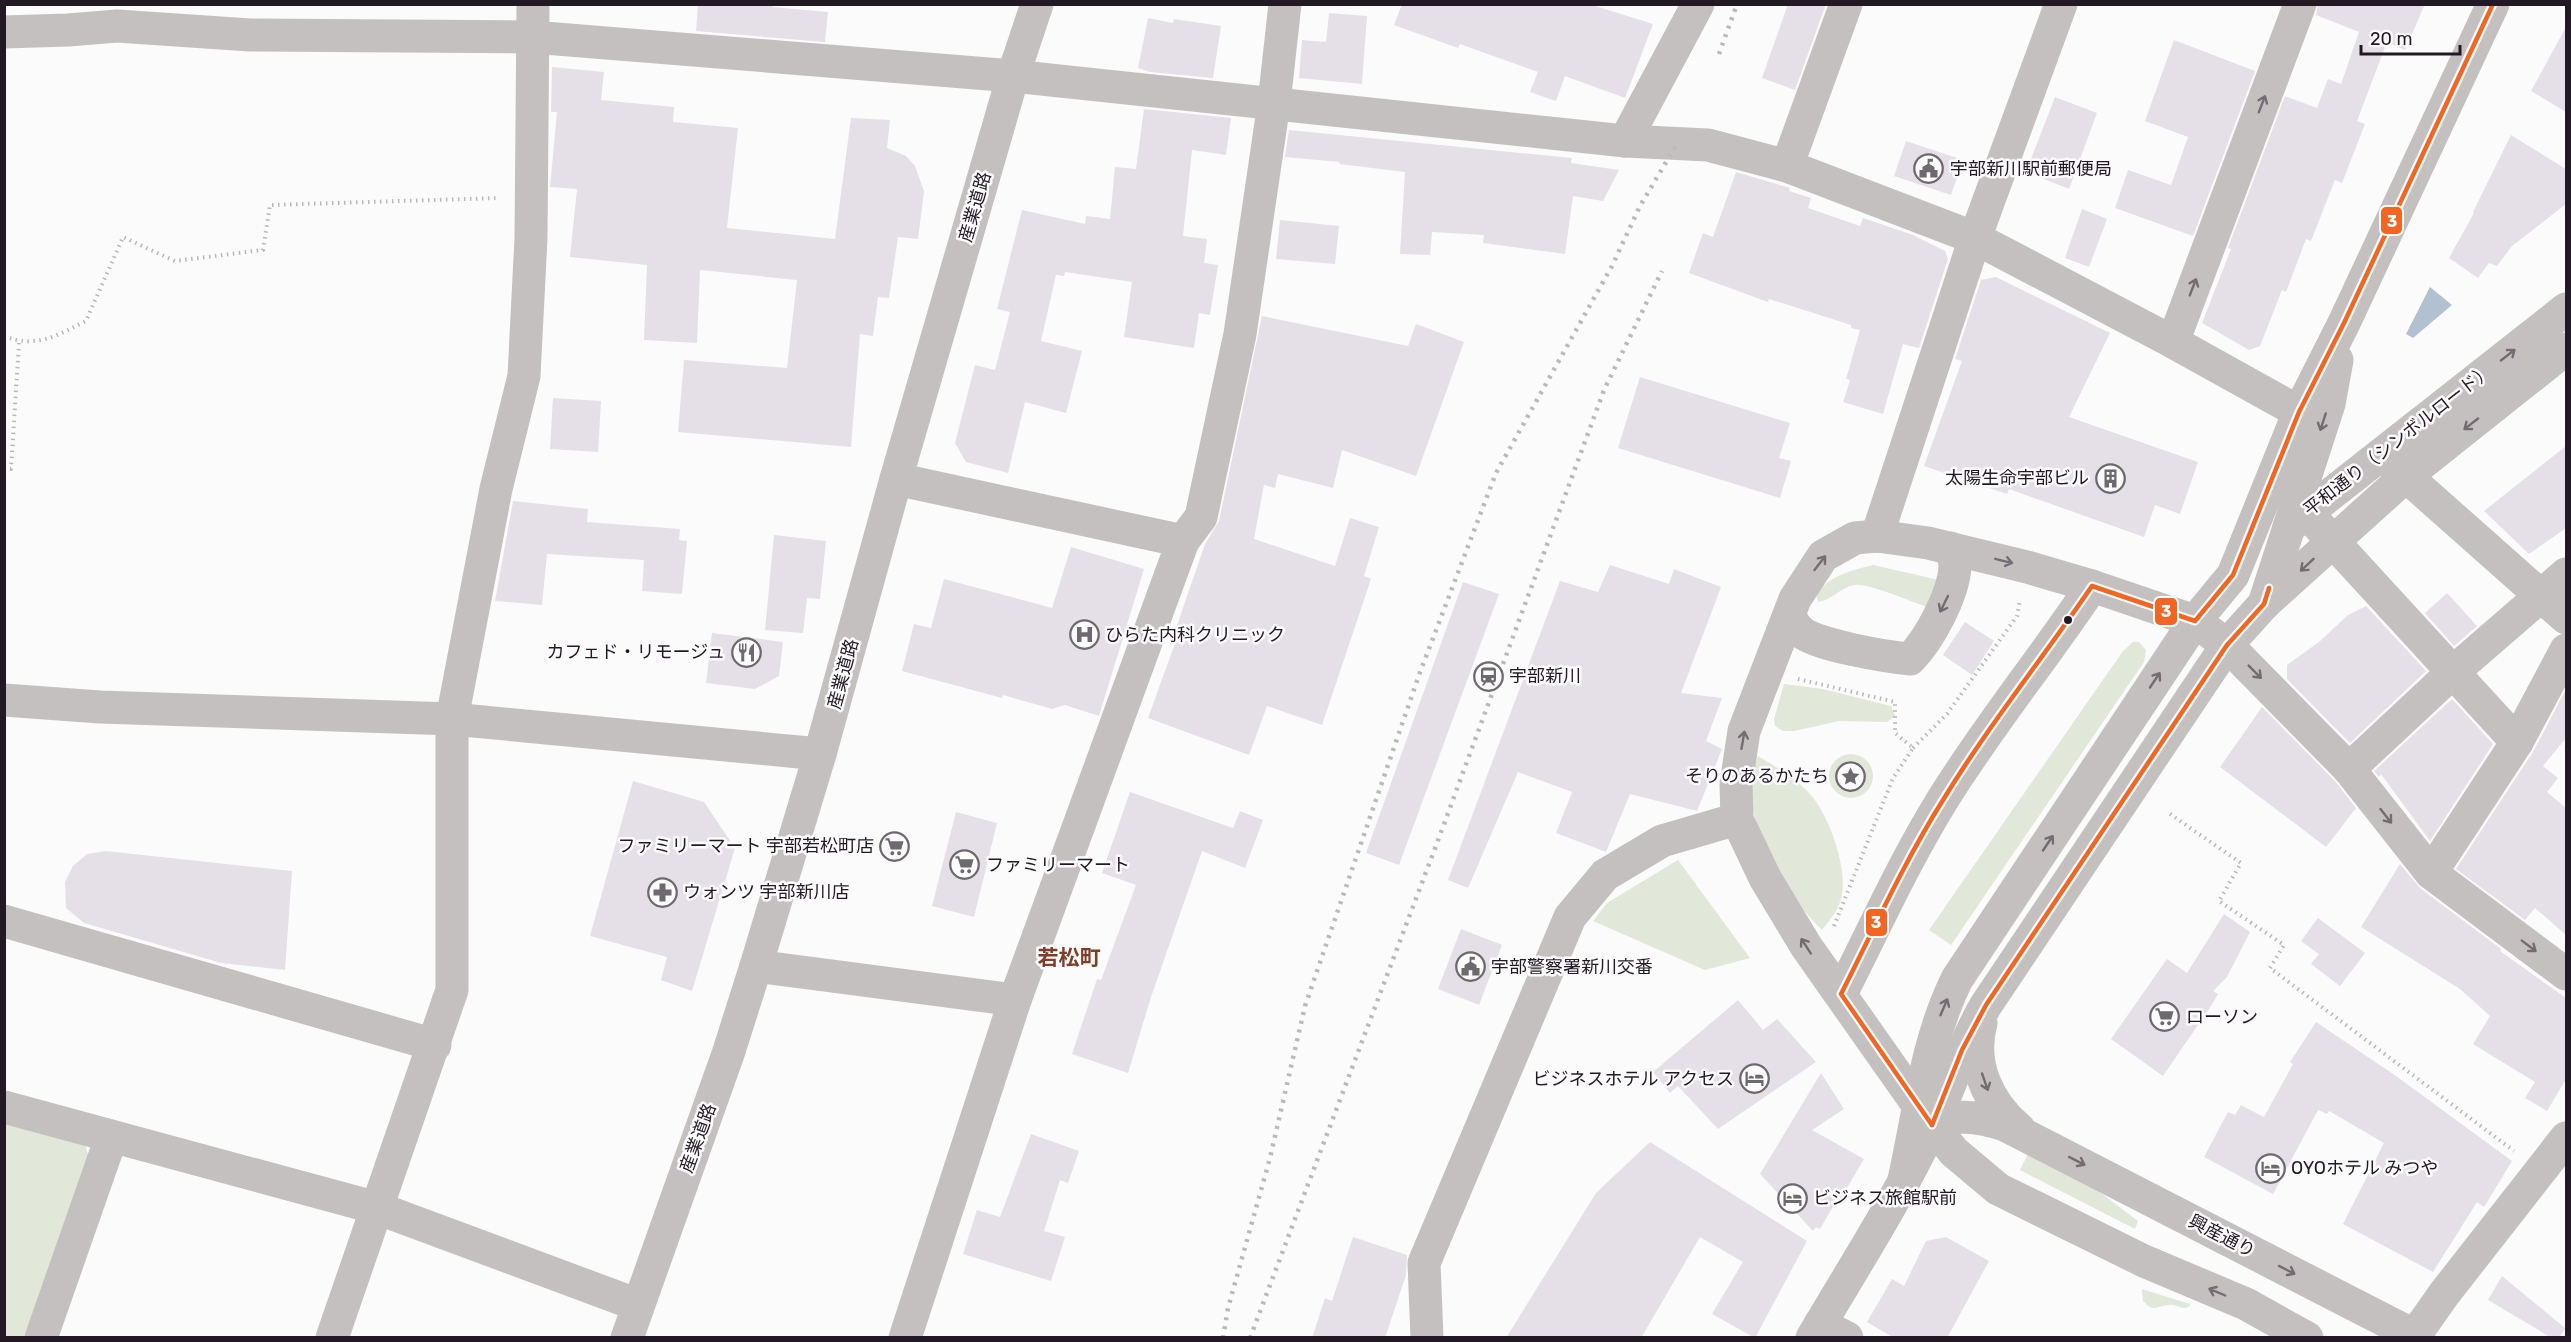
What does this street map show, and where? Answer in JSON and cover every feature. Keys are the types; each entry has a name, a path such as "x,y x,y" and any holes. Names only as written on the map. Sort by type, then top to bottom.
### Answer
{"street":[{"path":"332,1338 435,1045 452,990 452,719 496,489 524,376 532,198 533,4"},
{"name":"産業道路","path":"627,1338 728,1054 756,966 820,754 896,479 1013,76 1037,4"},
{"path":"905,1338 1015,1000 1183,541 1201,517 1240,334 1274,103 1285,4"},
{"path":"1625,141 1698,4"},
{"path":"1787,166 1846,4"},
{"path":"1877,536 1975,238 2061,4"},
{"path":"2173,342 2300,4"},
{"path":"1827,1333 1903,1184 1921,1125 1932,1045 1943,1007 1957,979 2195,621 2233,575 2299,412 2344,323 2493,4"},
{"path":"4,32 117,26 250,35 532,38 1013,76 1625,141 1708,145 1787,166 1975,238 2173,342 2299,412"},
{"name":"平和通り（シンボルロード）","path":"2233,575 2297,519 2566,309"},
{"path":"2264,604 2297,519 2329,404 2344,323"},
{"name":"平和通り（シンボルロード）","path":"1987,1002 2227,645 2264,604 2406,476 2566,349"},
{"path":"2380,453 2566,618"},
{"path":"896,479 1183,541"},
{"path":"2297,519 2333,541 2517,742"},
{"path":"1998,1189 1921,1125 1868,1033 1806,946 1765,878 1737,819 1736,784 1744,731 1795,599 1823,556 1855,538 1877,536 1950,548 2092,586 2195,621 2227,645 2349,769 2431,873 2566,974"},
{"path":"1790,615 1799,631 1814,639 1891,657 1910,659 1923,647 1953,585 1955,564 1950,548"},
{"path":"2349,769 2453,672 2566,574"},
{"path":"1841,994 1911,854 1944,798 2000,712 2061,632 2092,586"},
{"path":"2431,873 2517,742 2566,650"},
{"path":"4,700 100,707 452,719 820,754"},
{"path":"1427,1338 1424,1263 1570,918 1605,875 1652,847 1737,819"},
{"path":"4,921 435,1045"},
{"path":"756,966 1015,1000"},
{"path":"1868,1033 1895,1047 1907,1050 1932,1045 1965,1026 1987,1002"},
{"path":"1921,1125 1987,1002"},
{"path":"1987,1002 1978,1033 1978,1055 1982,1077 1991,1098 2003,1116 2025,1134"},
{"path":"4,1107 111,1138 377,1208 638,1305"},
{"path":"1921,1125 1967,1116 1986,1119 2025,1134"},
{"name":"興産通り","path":"2025,1134 2415,1337"},
{"path":"41,1338 111,1138"},
{"path":"2415,1337 2444,1294 2566,1138"},
{"path":"1903,1184 1918,1174 1944,1170 1970,1176 2144,1261 2246,1304 2307,1338"}],"path":[{"path":"4,336 19,342 49,339 86,321 123,237 175,261 262,250 270,205 532,198"},
{"path":"4,468 11,469 19,342"},
{"path":"1831,932 1893,778 1912,748 1947,714 2017,616 2021,596"},
{"path":"1794,678 1895,702 1895,733 1912,748"},
{"path":"2170,814 2241,862 2219,901 2284,945 2270,968 2541,1171"}],"shaded area":[{"path":"1873,565 1939,580 1927,607 1861,585 1850,586 1818,602 1816,594 1828,582 1849,572"},
{"path":"2133,642 2139,642 2146,650 2144,662 1951,945 1929,930 2123,651"},
{"path":"1784,684 1823,689 1891,706 1895,716 1887,722 1839,721 1794,731 1783,731 1775,726 1774,719"},
{"path":"1851,754 1866,761 1873,776 1866,791 1851,798 1836,791 1829,776 1836,761"},
{"path":"1758,756 1804,788 1817,803 1830,827 1839,856 1843,883 1837,909 1822,930 1796,901 1785,884 1766,849 1759,830 1750,792 1752,774"},
{"path":"1678,860 1750,958 1705,970 1593,921 1607,903"},
{"path":"4,1122 85,1144 90,1161 25,1337 5,1337"},
{"path":"2028,1154 2093,1187 2138,1221 2135,1229 2020,1170"},
{"path":"2142,1289 2190,1304 2190,1306 2185,1308 2173,1305 2150,1307 2143,1301"}],"water":[{"path":"2430,287 2452,305 2413,338 2406,334"}],"building":[{"path":"698,4 773,4 772,7 828,12 825,42 696,31"},
{"path":"1402,4 1589,4 1653,24 1625,98 1565,76 1556,101 1530,92 1538,72 1460,44 1458,48 1394,25"},
{"path":"1788,4 1826,4 1795,90 1762,78"},
{"path":"2318,4 2425,4 2405,50 2387,42 2357,121 2365,124 2342,183 2335,180 2311,241 2306,239 2286,292 2282,290 2260,346 2249,350 2202,323 2231,249 2228,248 2285,96 2317,108 2328,79 2341,84 2359,32 2316,15"},
{"path":"1329,13 1367,16 1362,84 1299,78 1302,40 1326,42"},
{"path":"1148,18 1173,23 1174,19 1221,26 1213,78 1150,72 1138,68"},
{"path":"2566,27 2566,112 2531,91"},
{"path":"2174,40 2255,71 2193,236 2115,208 2128,170 2171,185 2188,137 2145,121"},
{"path":"552,67 604,72 601,100 674,107 673,122 738,128 727,228 835,239 851,118 890,120 887,148 906,156 915,166 924,191 918,239 898,237 889,298 878,297 873,336 860,334 851,447 678,432 684,360 787,368 797,280 700,270 697,343 644,340 647,265 570,257 577,189 550,187 557,112 551,112"},
{"path":"2055,97 2097,113 2069,189 2026,172"},
{"path":"1144,109 1231,118 1226,155 1192,150 1183,236 1207,239 1204,263 1218,265 1210,315 1199,313 1194,348 1124,337 1132,282 1065,272 1064,276 1056,275 1041,341 1082,351 1066,413 1025,402 1008,473 966,462 955,443 975,365 995,370 1010,312 997,309 1022,210 1085,224 1086,216 1110,219 1115,167 1136,169"},
{"path":"1289,130 1572,158 1571,163 1619,170 1603,201 1573,196 1565,254 1483,243 1484,235 1432,232 1430,255 1400,254 1405,172 1339,164 1340,162 1285,157"},
{"path":"2511,135 2566,169 2566,204 2512,246 2497,266 2489,263 2478,278 2449,258 2474,213"},
{"path":"1906,141 1963,160 1951,195 1894,176"},
{"path":"1736,172 1790,188 1789,191 1811,198 1808,208 1860,226 1863,218 1913,235 1945,251 1948,259 1919,348 1903,344 1883,414 1843,402 1850,380 1846,379 1860,330 1851,328 1851,325 1769,299 1768,302 1689,273 1703,233 1713,237"},
{"path":"2082,209 2107,219 2089,267 2065,258"},
{"path":"1280,220 1339,226 1335,264 1276,259"},
{"path":"1996,277 2110,333 2069,417 2198,462 2180,514 2155,505 2144,537 2009,489 2007,494 1924,466 1962,361 1955,359 1981,280"},
{"path":"1262,316 1408,346 1416,324 1464,342 1416,476 1342,450 1333,488 1278,474 1275,488 1264,485 1254,539 1335,566 1350,518 1379,527 1364,576 1371,579 1322,725 1267,706 1249,755 1148,718 1177,638 1173,637 1205,544 1219,521"},
{"path":"1640,377 1790,423 1779,458 1791,461 1780,498 1618,448"},
{"path":"553,398 601,401 598,452 550,449"},
{"path":"2566,446 2566,528 2529,554 2484,511"},
{"path":"513,501 588,509 587,522 680,529 679,540 687,541 682,594 642,591 644,560 547,554 542,605 495,601"},
{"path":"774,535 826,541 820,599 807,598 803,633 765,630"},
{"path":"1071,547 1144,569 1099,716 1065,705 1052,709 1003,695 1002,698 902,671 914,624 931,628 944,579 1052,608"},
{"path":"1610,565 1669,584 1674,569 1721,587 1681,693 1722,698 1706,741 1722,749 1697,811 1630,794 1606,852 1556,833 1572,792 1518,772 1468,888 1448,880 1560,581 1598,592"},
{"path":"1463,582 1499,594 1399,865 1366,853"},
{"path":"2447,593 2477,626 2454,646 2425,613"},
{"path":"2366,606 2426,671 2350,743 2287,679 2287,665 2319,642 2348,615"},
{"path":"1965,622 1994,641 1972,675 1943,655"},
{"name":"カフェド・リモージュ","path":"712,633 783,642 779,676 755,689 706,683"},
{"path":"2566,689 2566,738 2543,766 2558,778 2547,792 2566,808 2566,935 2535,908 2525,920 2456,869 2533,752"},
{"path":"2452,699 2493,744 2430,841 2381,774 2379,777 2374,771"},
{"path":"2262,707 2335,781 2356,808 2326,847 2220,767"},
{"name":"ウォンツ 宇部新川店","path":"633,781 704,802 735,848 692,991 661,980 667,957 590,936"},
{"path":"1130,792 1233,828 1240,811 1263,820 1245,868 1202,851 1151,997 1128,1073 1072,1054 1097,979 1101,980 1136,885 1102,873"},
{"name":"ファミリーマート","path":"956,812 997,823 974,917 932,906"},
{"path":"106,851 292,871 285,970 221,963 84,923 66,908 65,882 73,866 87,854"},
{"path":"2400,864 2420,888 2501,949 2500,951 2566,998 2566,1079 2547,1111 2525,1098 2535,1082 2473,1044 2490,1016 2460,989 2361,927"},
{"name":"ローソン","path":"2224,914 2250,932 2227,977 2213,991 2218,994 2211,1006 2163,1076 2111,1039 2167,959 2187,973"},
{"path":"2318,918 2365,953 2340,986 2311,964 2319,954 2301,941"},
{"name":"宇部警察署新川交番","path":"1461,929 1502,945 1479,1005 1438,989"},
{"path":"1738,1000 1763,1030 1777,1019 1816,1062 1718,1129 1678,1086 1670,1093 1653,1072"},
{"path":"2316,1022 2396,1076 2512,1161 2484,1207 2477,1202 2433,1272 2343,1224 2384,1143 2329,1111 2327,1114 2318,1110 2273,1194 2204,1157 2228,1112 2235,1115 2241,1105 2264,1117 2293,1064 2290,1062"},
{"path":"1821,1073 1844,1109 1812,1130 1864,1159 1820,1229 1816,1227 1813,1231 1760,1174"},
{"path":"1031,1134 1079,1151 1068,1183 1060,1180 1044,1231 1065,1237 1051,1281 963,1254 977,1210 1000,1217"},
{"path":"1650,1142 1807,1241 1755,1338 1712,1314 1743,1262 1700,1237 1641,1338 1506,1338 1596,1193"},
{"path":"1353,1237 1407,1255 1406,1275 1385,1338 1312,1338 1325,1298 1332,1301"},
{"path":"1946,1237 1989,1261 1947,1338 1894,1338 1867,1322 1892,1279 1904,1286 1926,1241"},
{"path":"2502,1276 2565,1328 2559,1338 2552,1338 2488,1300"}],"railway":[{"path":"1719,54 1737,4"},
{"path":"1223,1338 1228,1308 1270,1158 1305,1006 1419,675 1496,473 1612,266 1640,206 1678,142"},
{"path":"1250,1338 1437,843 1604,390 1662,271"}],"transit line":[{"name":"3","path":"1932,1125 1841,994 1890,896 1915,847 1960,773 2092,586 2195,621 2233,575 2299,412 2344,323 2493,4"},
{"name":"3","path":"1932,1125 1962,1050 1986,1005 2227,645 2264,604 2269,588"}],"place":[{"name":"宇部新川駅前郵便局","path":"1929,169"},
{"name":"太陽生命宇部ビル","path":"2110,478"},
{"name":"ひらた内科クリニック","path":"1084,635"},
{"name":"カフェド・リモージュ","path":"746,652"},
{"name":"宇部新川","path":"1488,676"},
{"name":"そりのあるかたち","path":"1850,776"},
{"name":"ファミリーマート 宇部若松町店","path":"895,846"},
{"name":"ファミリーマート","path":"965,865"},
{"name":"ウォンツ 宇部新川店","path":"662,892"},
{"name":"宇部警察署新川交番","path":"1470,967"},
{"name":"ローソン","path":"2165,1017"},
{"name":"ビジネスホテル アクセス","path":"1755,1079"},
{"name":"OYOホテル みつや","path":"2270,1168"},
{"name":"ビジネス旅館駅前","path":"1792,1198"}],"district":[{"name":"若松町","path":"1069,958"}]}
